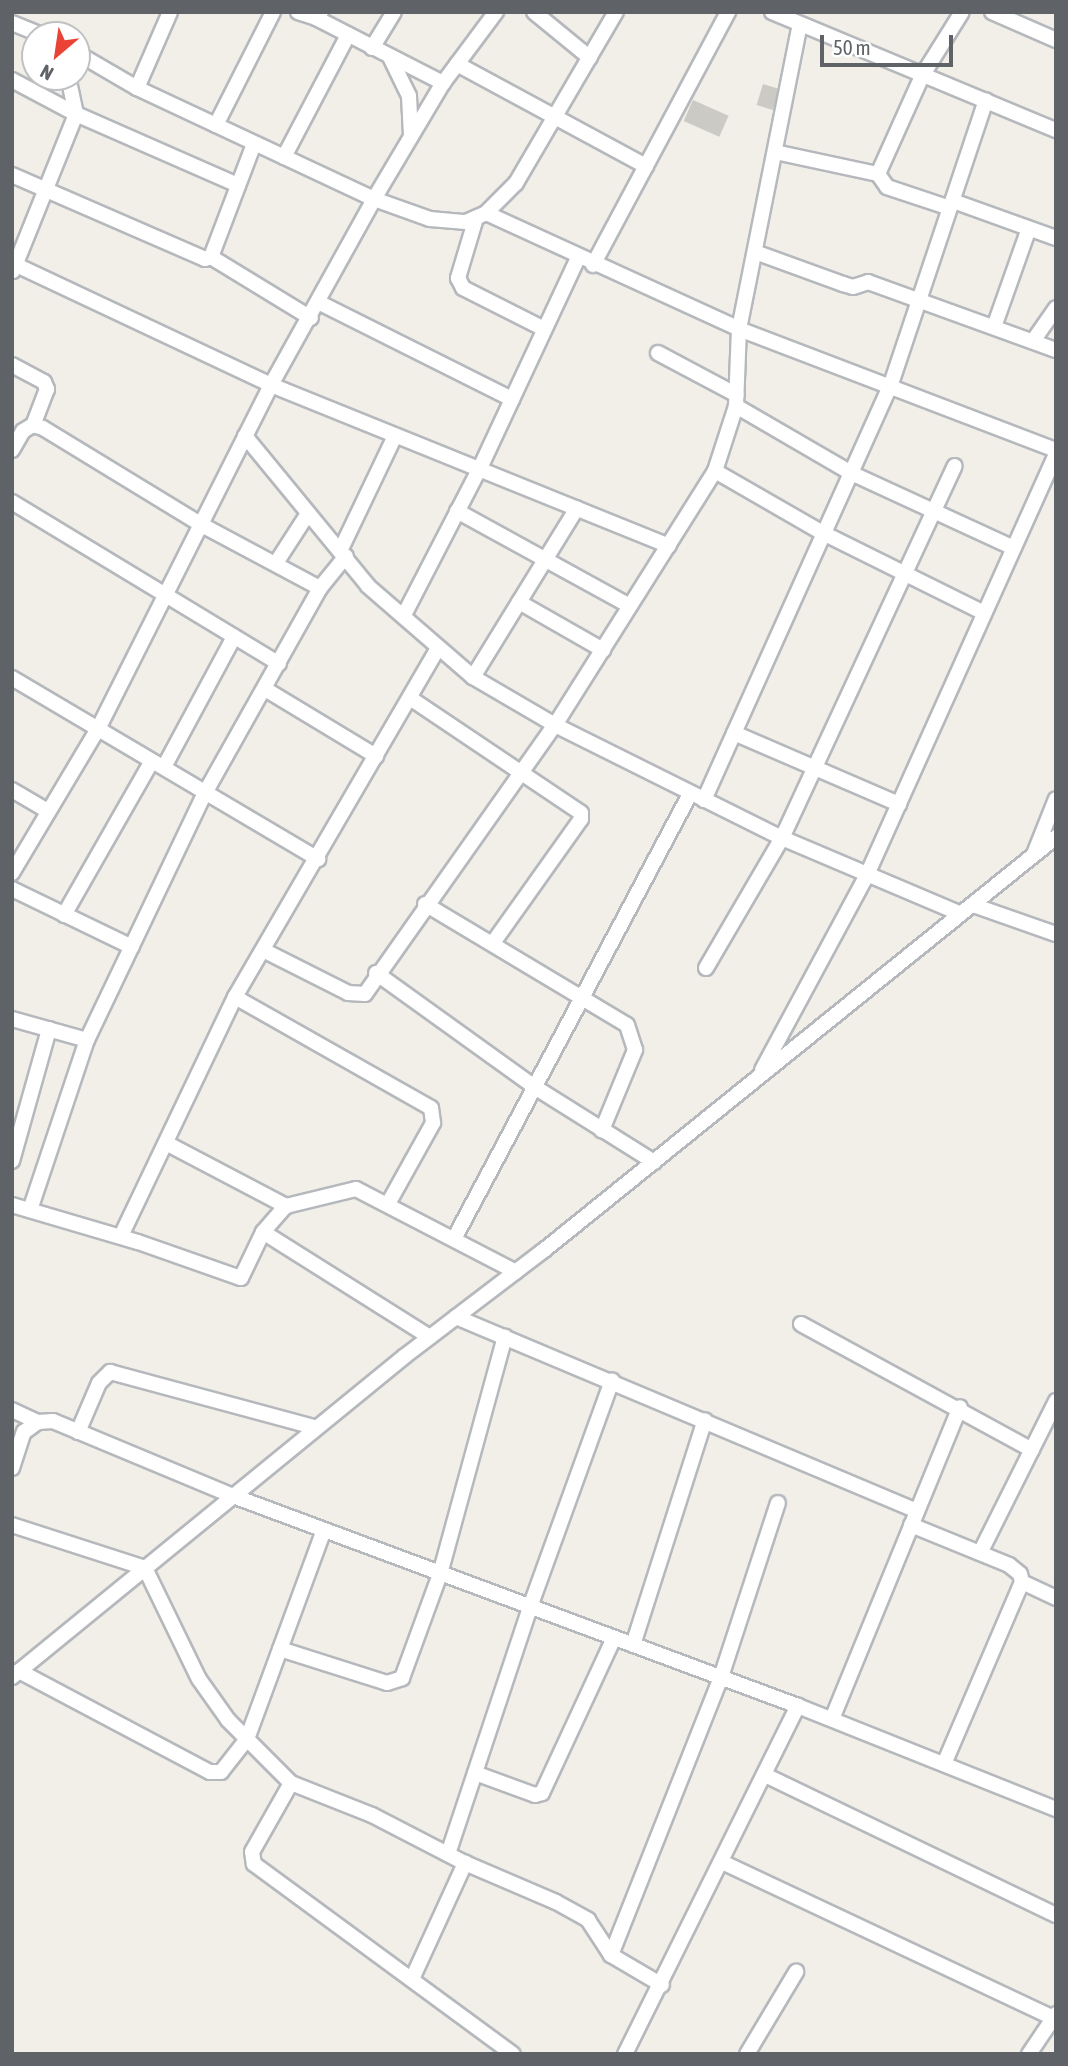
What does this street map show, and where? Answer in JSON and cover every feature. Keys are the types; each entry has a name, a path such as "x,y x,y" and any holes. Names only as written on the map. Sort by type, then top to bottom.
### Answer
{"street":[{"path":"137,89 170,12"},
{"path":"216,125 273,12"},
{"path":"298,12 318,15 348,35 443,83"},
{"path":"372,48 394,12"},
{"path":"12,873 98,729 271,385 320,303 374,199 443,83 496,12"},
{"path":"534,12 590,58"},
{"path":"91,61 137,89 374,199 430,219 466,222 481,216 516,183 616,12"},
{"path":"593,265 728,12"},
{"path":"878,174 922,76 962,12"},
{"path":"992,12 1056,40"},
{"path":"779,14 1056,130"},
{"path":"263,950 357,997 365,994 425,904 555,725 715,471 736,401 739,329 800,24"},
{"path":"284,157 348,35"},
{"path":"390,57 409,96 411,137"},
{"path":"457,64 646,166"},
{"path":"12,80 76,114 237,185"},
{"path":"71,91 76,114 14,266 271,385 669,546"},
{"path":"454,1239 582,995 734,733 891,384 986,100"},
{"path":"211,257 254,144"},
{"path":"775,152 878,174 887,187 1056,238"},
{"path":"12,175 200,258 211,257 311,318"},
{"path":"481,216 739,329 891,384 1056,452 866,877 758,1078"},
{"path":"481,216 458,278 463,288 544,329"},
{"path":"994,327 1028,231"},
{"path":"755,251 853,287 868,282 920,299 1056,350"},
{"path":"404,615 480,468 578,258"},
{"path":"320,303 512,399"},
{"path":"1033,341 1056,309"},
{"path":"657,353 851,473 1014,548"},
{"path":"12,365 44,382 47,389 33,425 23,431 12,450"},
{"path":"33,425 200,524 320,588"},
{"path":"245,436 307,515 343,552 368,586 473,677 555,725 697,797 866,877 1056,934"},
{"path":"30,1210 87,1040 205,793 343,552 395,436"},
{"path":"705,968 782,838 955,466"},
{"path":"715,471 823,533 985,613"},
{"path":"12,502 279,664"},
{"path":"473,677 577,508"},
{"path":"457,512 544,562 630,606"},
{"path":"276,563 307,515"},
{"path":"519,602 603,650"},
{"path":"64,915 234,636"},
{"path":"121,1236 235,997 318,859 438,648"},
{"path":"12,678 318,859"},
{"path":"265,689 376,756"},
{"path":"410,698 577,806 581,820 493,943"},
{"path":"734,733 899,804"},
{"path":"12,790 48,811"},
{"path":"1034,855 1056,799"},
{"path":"324,1530 247,1740 221,1772 210,1772 16,1674 430,1337 654,1162 1056,837"},
{"path":"12,888 132,947"},
{"path":"425,904 582,995 627,1025 633,1036 635,1050 602,1130"},
{"path":"376,974 533,1086 654,1162"},
{"path":"235,997 431,1108 433,1123 388,1204"},
{"path":"12,1019 87,1040"},
{"path":"12,1161 49,1030"},
{"path":"166,1143 286,1206"},
{"path":"12,1205 121,1236 241,1278 263,1232 286,1206 356,1189 516,1272"},
{"path":"263,1232 430,1337"},
{"path":"456,1317 705,1420 914,1518 980,1553 1009,1565 1020,1574 1022,1581 944,1764"},
{"path":"801,1324 960,1407 1031,1450"},
{"path":"280,1649 396,1682 406,1669 440,1574 505,1337"},
{"path":"78,1432 99,1383 110,1372 317,1428"},
{"path":"448,1854 530,1606 612,1380"},
{"path":"980,1553 1056,1401"},
{"path":"832,1719 960,1407"},
{"path":"12,1410 38,1422 53,1421 233,1496 798,1706 1056,1809"},
{"path":"633,1645 705,1420"},
{"path":"12,1468 24,1432 38,1422"},
{"path":"611,1955 721,1677 778,1503"},
{"path":"12,1525 145,1568 198,1679 247,1740 291,1783 372,1815 465,1863 556,1902 587,1920 611,1955 662,1985"},
{"path":"1022,1581 1056,1598"},
{"path":"475,1773 534,1795 542,1793 614,1638"},
{"path":"625,2054 662,1985 798,1706"},
{"path":"765,1774 1056,1915"},
{"path":"291,1783 252,1852 254,1864 513,2054"},
{"path":"722,1862 1054,2016 1029,2054"},
{"path":"412,1979 465,1863"},
{"path":"747,2054 796,1972"}],"building":[{"path":"763,84 779,89 773,110 757,105"},
{"path":"693,100 729,116 719,137 684,121"}]}
